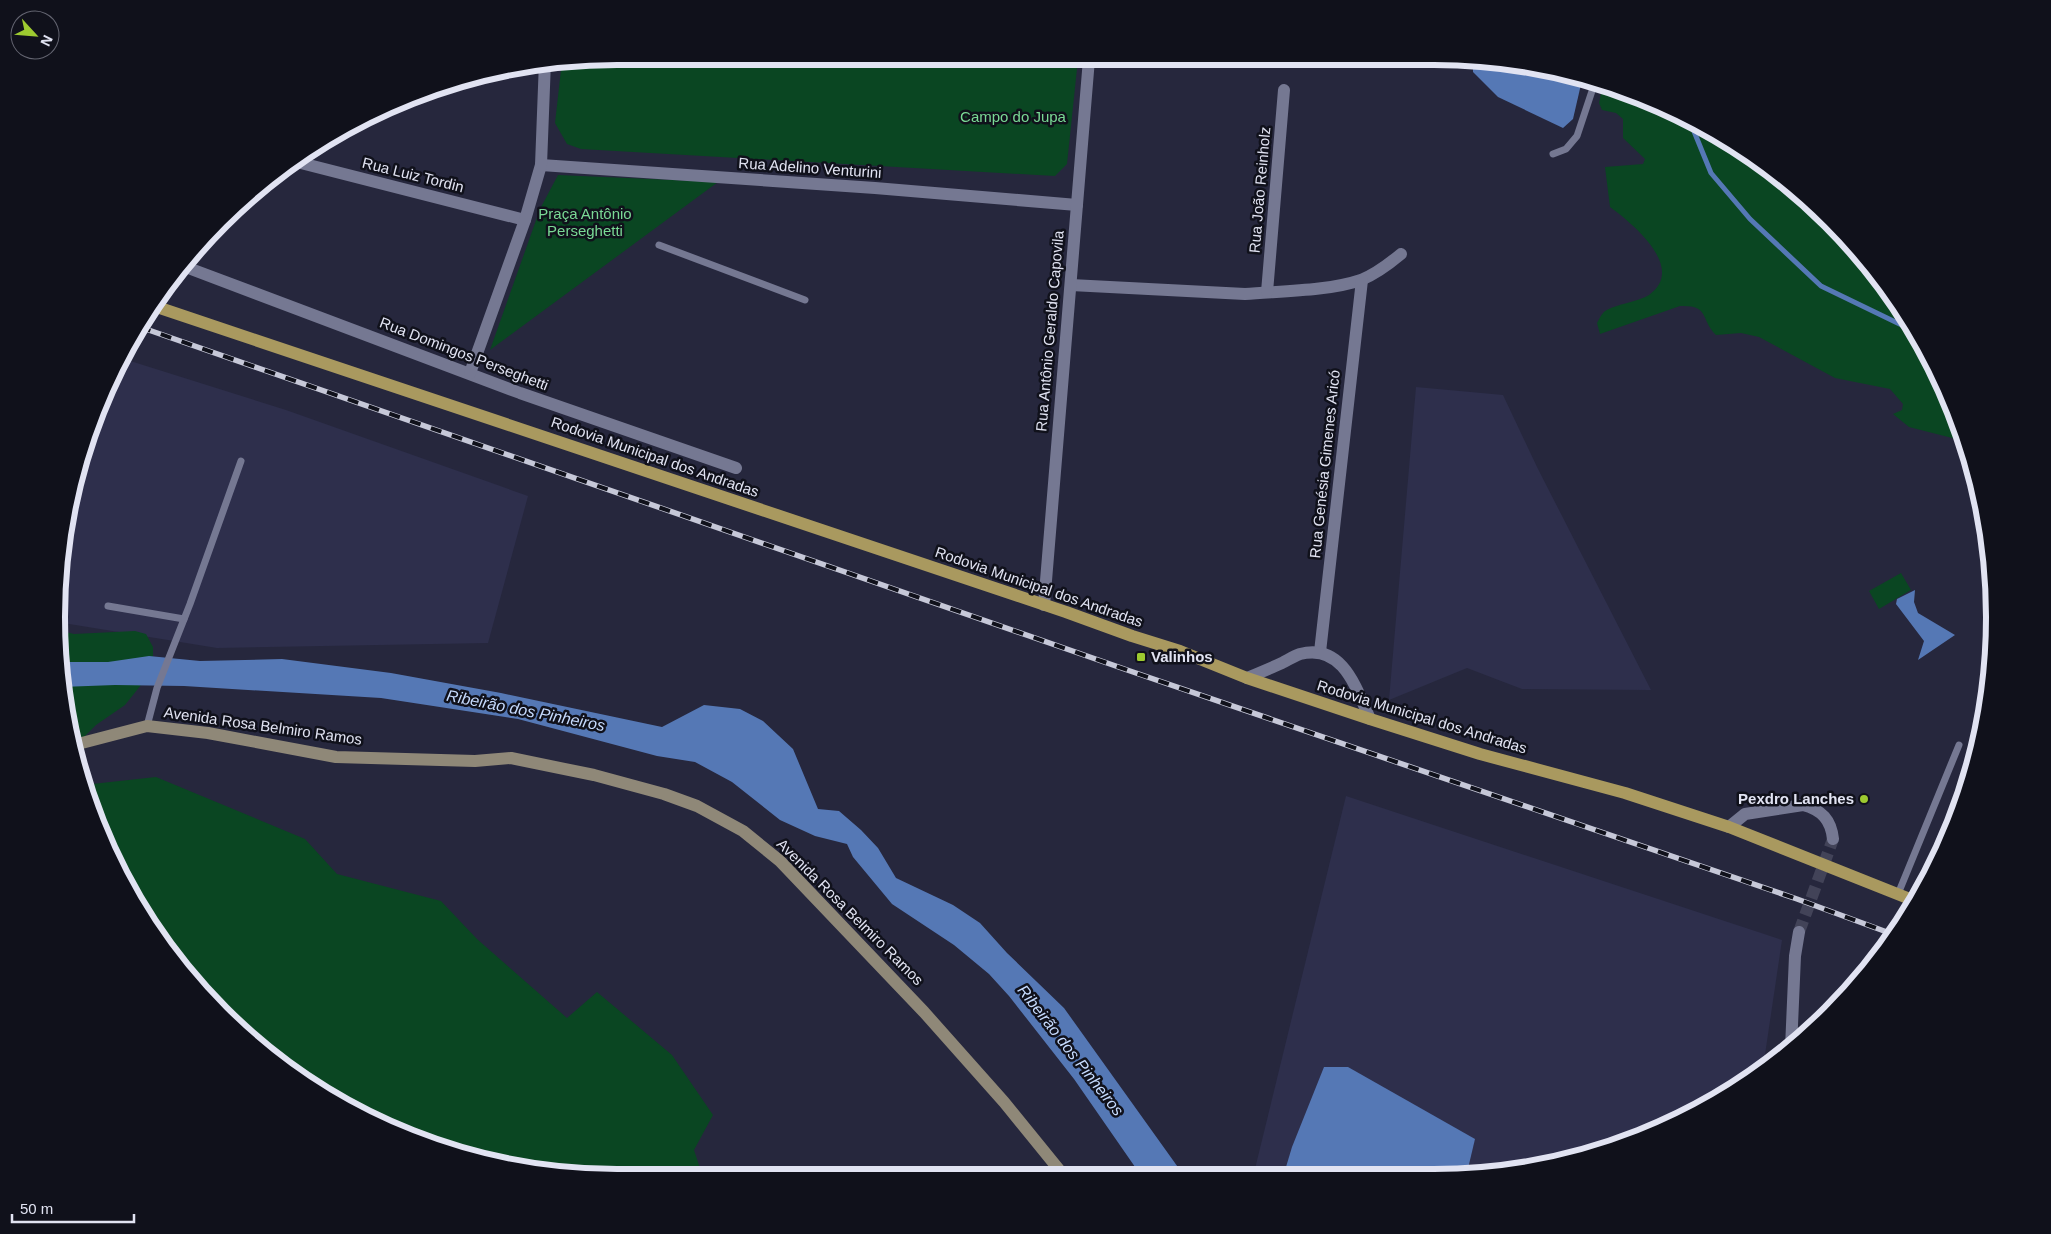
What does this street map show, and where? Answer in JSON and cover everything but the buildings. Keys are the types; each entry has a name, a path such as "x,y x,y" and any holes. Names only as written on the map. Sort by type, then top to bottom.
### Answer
{"main road":[{"name":"Rodovia Municipal dos Andradas","path":"160,308 1180,651 1247,678 1370,719 1480,754 1625,793 1728,827 1909,898"},
{"name":"Avenida Rosa Belmiro Ramos","path":"80,743 147,726 208,733 336,757 475,761 510,758 594,776 664,794 697,806 743,831 780,861 924,1012 1004,1102 1059,1169"}],"street":[{"name":"Rua Antônio Geraldo Capovila","path":"1044,605 1088,65"},
{"path":"470,373 525,220 540,165 545,70"},
{"name":"Rua João Reinholz","path":"1267,292 1284,90"},
{"name":"Rua Luiz Tordin","path":"303,163 525,220"},
{"name":"Rua Adelino Venturini","path":"540,165 875,188 1076,205"},
{"path":"1071,284 1235,294 1267,292 1332,286 1362,280 1388,265 1401,254"},
{"name":"Rua Domingos Perseghetti","path":"190,268 529,396 736,468"},
{"name":"Rua Genésia Gimenes Aricó","path":"1320,652 1362,280"},
{"path":"1247,678 1299,654 1320,652 1335,659 1346,670 1356,687 1370,719"},
{"path":"1728,827 1745,814 1803,805 1811,807 1825,817 1832,826 1833,839"},
{"path":"1791,1037 1795,956 1799,932"}],"lane":[{"path":"1553,154 1566,149 1576,136 1593,89"},
{"path":"660,245 806,300"},
{"path":"147,726 157,688 241,462"},
{"path":"108,606 184,619"},
{"path":"1898,894 1959,745"}],"shaded area":[{"path":"129,360 286,410 528,496 488,643 217,648 65,623 66,581 70,545 84,474 107,406"},
{"path":"1416,387 1503,395 1538,469 1651,690 1522,689 1467,668 1389,700"},
{"path":"1346,796 1782,940 1764,1059 1710,1095 1645,1127 1577,1150 1542,1158 1470,1168 1255,1169"}],"green space":[{"name":"Campo do Jupa","path":"1077,65 1067,164 1055,176 581,149 567,144 555,123 561,68 581,66"},
{"path":"1601,91 1645,107 1678,122 1741,158 1798,202 1849,253 1893,310 1929,373 1957,439 1909,427 1893,414 1902,410 1903,404 1890,389 1835,378 1759,337 1741,333 1716,335 1703,314 1690,306 1680,306 1600,334 1597,323 1603,313 1649,295 1659,284 1662,272 1659,260 1652,247 1631,224 1610,207 1605,167 1643,164 1645,159 1623,138 1623,119 1616,113 1602,110 1599,103"},
{"name":"Praça Antônio Perseghetti","path":"558,175 718,182 490,350 540,209"},
{"path":"1901,573 1911,590 1879,609 1869,591"},
{"path":"135,631 146,634 153,647 153,662 145,680 125,705 96,725 83,738 79,739 70,689 65,632 74,634"},
{"path":"156,777 305,839 337,874 441,901 477,939 567,1018 597,992 672,1055 713,1115 694,1150 700,1169 581,1168 509,1158 474,1150 406,1127 341,1095 310,1076 253,1032 202,981 179,953 158,924 122,861 107,828 91,784"}],"water":[{"path":"1473,66 1506,70 1581,85 1573,119 1563,128 1498,97 1473,72"},
{"path":"1915,590 1914,602 1918,613 1955,635 1918,660 1924,641 1896,604 1897,599"},
{"name":"Ribeirão dos Pinheiros","path":"149,656 200,661 282,659 391,673 501,693 662,727 704,705 740,709 763,721 793,749 818,809 839,811 861,830 878,848 896,878 953,905 980,923 1007,953 1064,1008 1179,1169 1136,1169 1074,1079 1009,996 989,974 954,945 892,904 853,857 847,844 815,836 780,820 732,782 695,762 657,756 518,719 381,698 184,686 70,687 67,662 108,662"},
{"path":"1324,1067 1348,1067 1475,1139 1468,1168 1285,1169 1292,1147"}],"waterway":[{"path":"1694,130 1711,173 1750,219 1821,286 1902,325"}],"tunnel":[{"path":"1799,932 1833,839"}],"railway":[{"path":"146,329 1133,672 1797,899 1887,932"}],"place":[{"name":"Valinhos","path":"1141,657"},
{"name":"Pexdro Lanches","path":"1864,799"}]}
